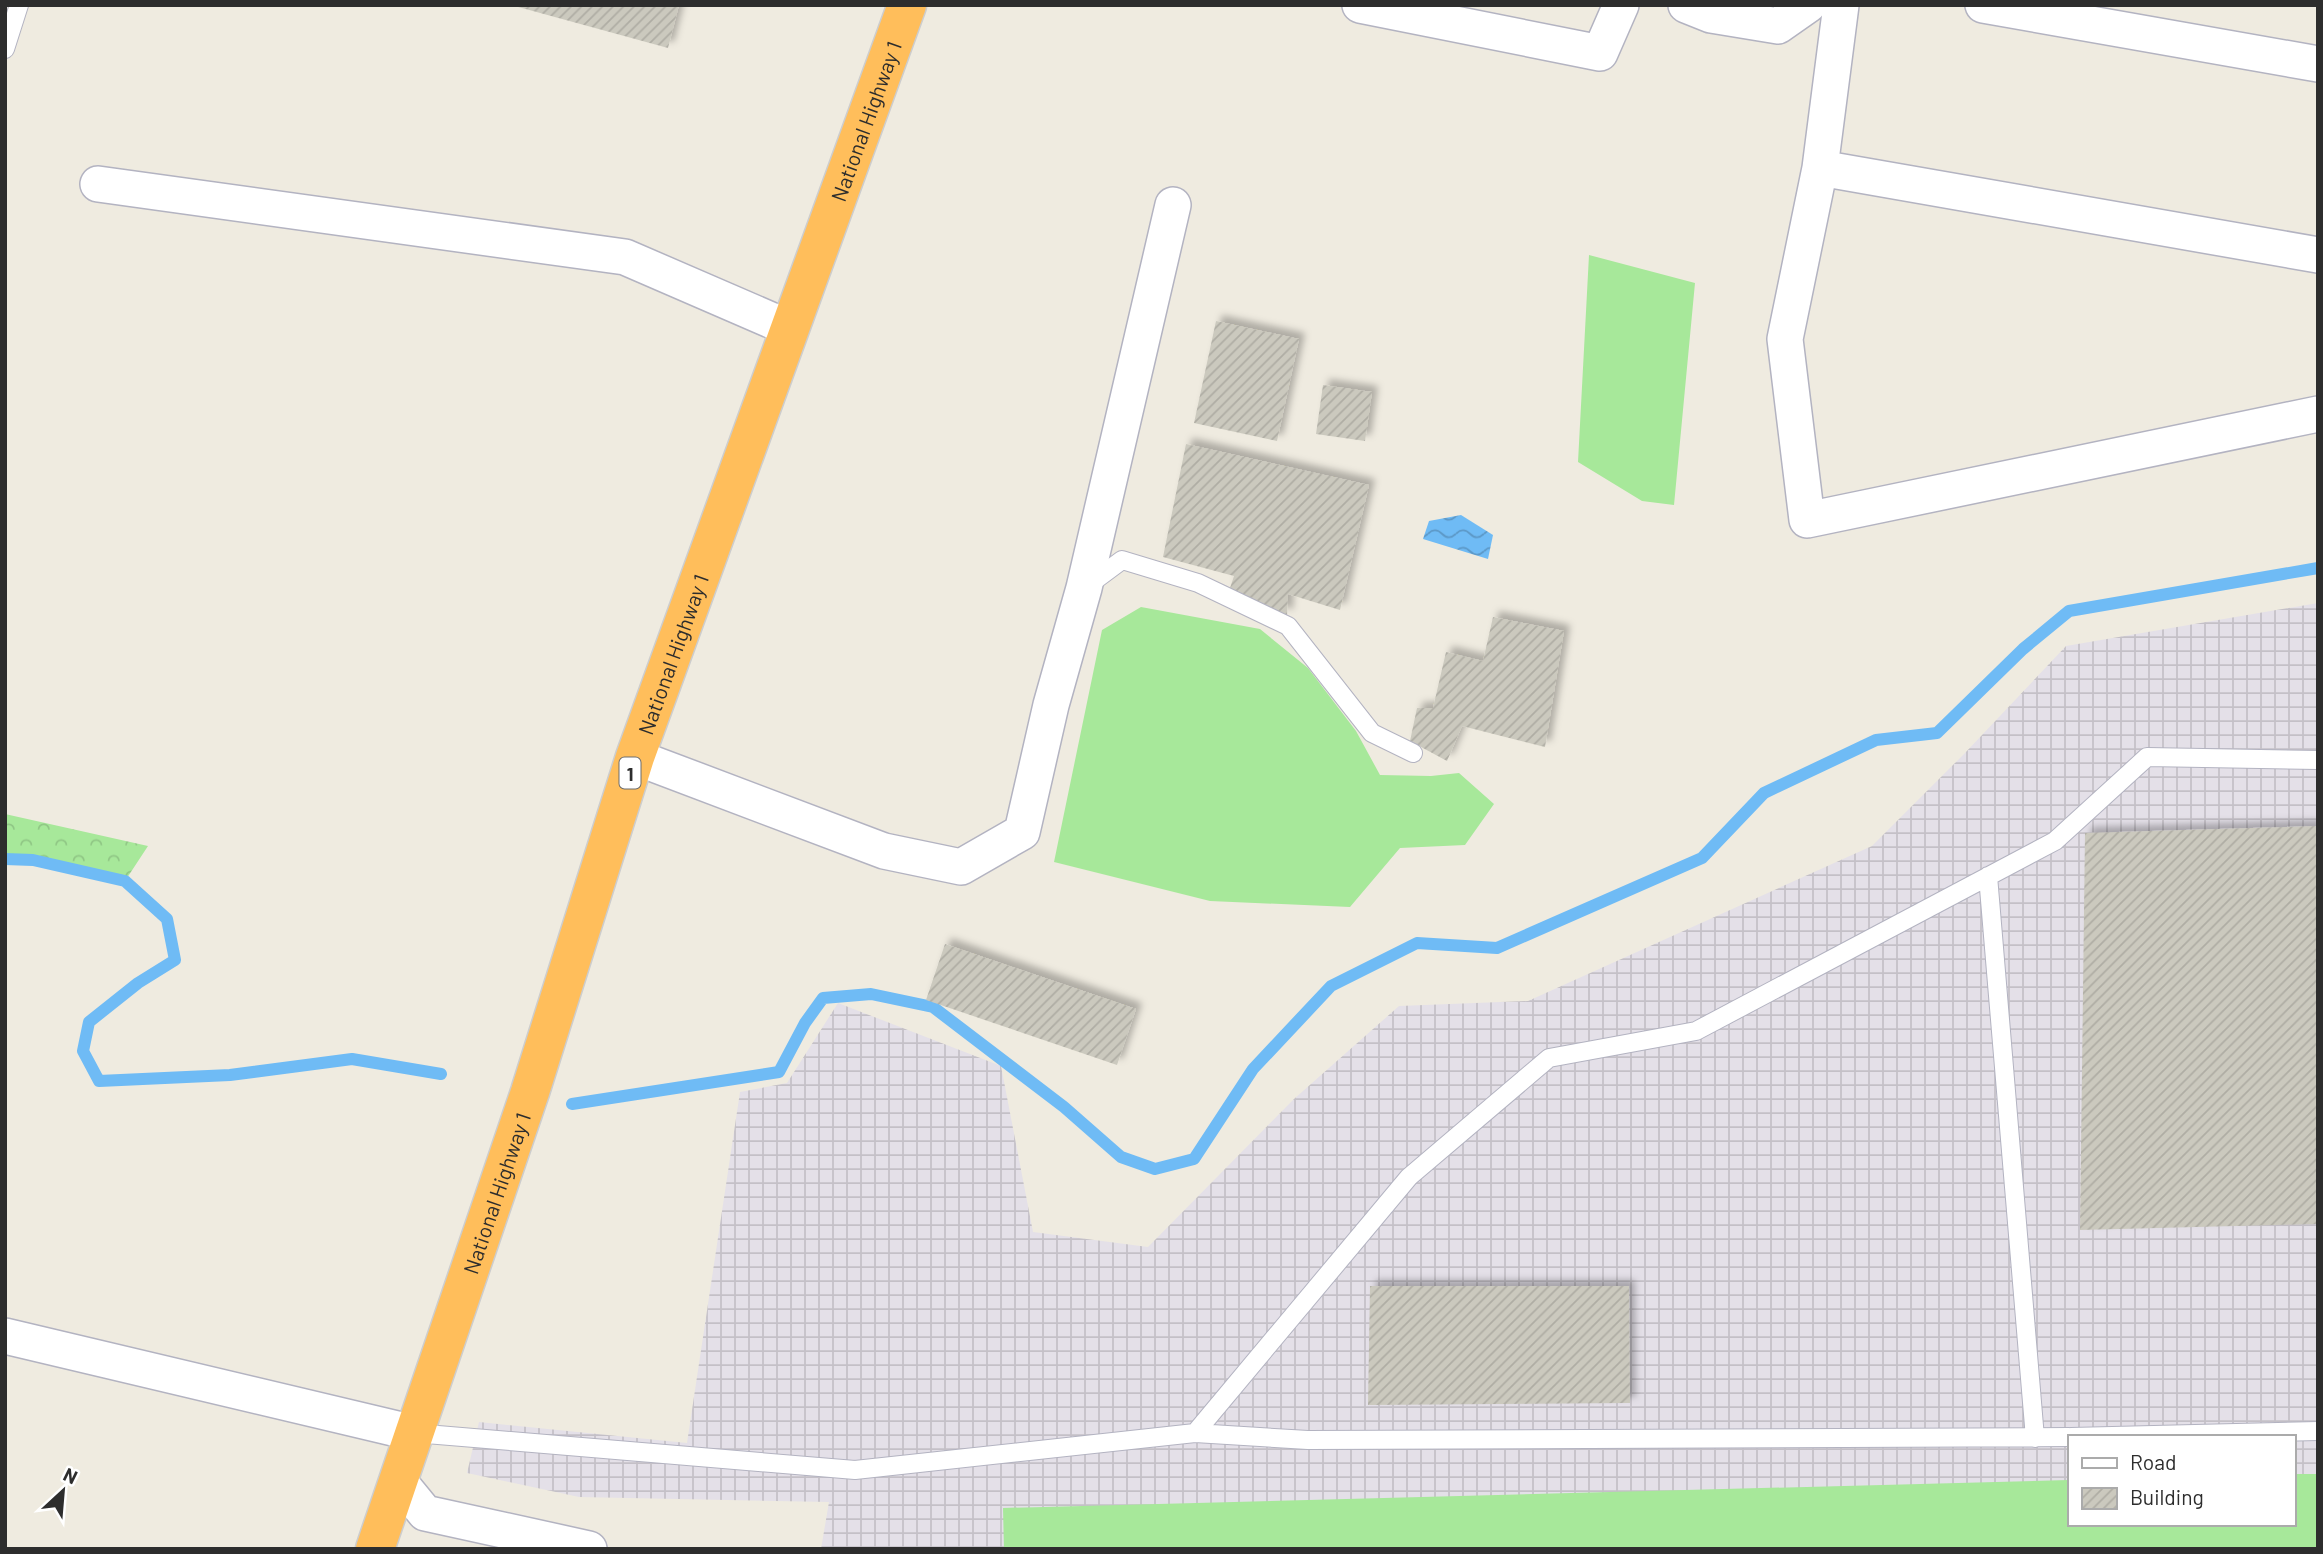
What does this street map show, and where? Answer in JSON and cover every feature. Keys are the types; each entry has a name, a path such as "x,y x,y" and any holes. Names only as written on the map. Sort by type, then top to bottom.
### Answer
{"highway":[{"name":"National Highway 1","path":"376,1549 530,1092 635,757 907,5"}],"street":[{"path":"1360,5 1600,53 1621,5"},
{"path":"1686,5 1712,15 1778,26 1808,5"},
{"path":"1841,5 1820,168 1785,339 1807,520 2318,414"},
{"path":"1983,5 2318,64"},
{"path":"1820,168 2318,255"},
{"path":"98,184 625,257 789,328"},
{"path":"635,757 884,851 961,867 1022,832 1051,705 1084,588 1173,205"},
{"path":"5,1336 414,1433"},
{"path":"398,1480 425,1513 589,1549"}],"lane":[{"path":"5,49 19,5"},
{"path":"1084,588 1122,560 1198,583 1288,626 1372,733 1413,753"},
{"path":"1195,1433 1409,1177 1549,1058 1696,1031 2054,841 2147,757 2318,760"},
{"path":"1988,876 2035,1438"},
{"path":"2153,1435 2318,1431"},
{"path":"414,1433 855,1470 1195,1433 1308,1440 2068,1437"}],"shaded area":[{"path":"2318,603 2318,1549 821,1549 829,1502 579,1497 467,1473 479,1422 687,1443 740,1092 787,1083 838,1003 1001,1066 1033,1232 1148,1247 1294,1099 1399,1006 1528,1001 1872,846 2066,646"}],"green space":[{"path":"1589,255 1695,283 1674,505 1642,501 1578,462"},
{"path":"1141,607 1260,629 1308,668 1356,731 1380,775 1431,776 1459,773 1494,804 1465,845 1400,848 1350,907 1210,901 1054,862 1102,630"},
{"path":"5,814 148,846 125,881 33,860 5,859"},
{"path":"2295,1474 2318,1474 2318,1549 1004,1549 1003,1508 2068,1480 2068,1526 2295,1526"}],"water":[{"path":"1461,515 1493,535 1488,559 1423,539 1429,521"}],"building":[{"path":"511,5 679,5 668,48"},
{"path":"1216,321 1299,339 1277,441 1194,423"},
{"path":"1323,385 1372,392 1365,441 1316,434"},
{"path":"1186,444 1369,485 1340,610 1288,594 1287,616 1230,588 1234,576 1163,557"},
{"path":"1493,617 1564,631 1545,747 1462,726 1447,761 1410,741 1417,708 1433,708 1446,652 1483,661"},
{"path":"2318,826 2318,1224 2080,1230 2085,833"},
{"path":"945,944 1136,1009 1117,1065 926,1000"},
{"path":"1370,1286 1629,1286 1630,1403 1368,1405"}],"waterway":[{"path":"572,1104 779,1072 805,1023 823,998 871,994 933,1007 1064,1107 1121,1157 1155,1169 1194,1159 1253,1069 1331,986 1417,943 1497,948 1702,858 1764,793 1876,740 1937,733 2023,649 2069,611 2318,568"},
{"path":"5,859 33,860 125,881 167,919 175,960 138,983 89,1022 83,1051 99,1081 230,1075 352,1059 441,1074"}]}
